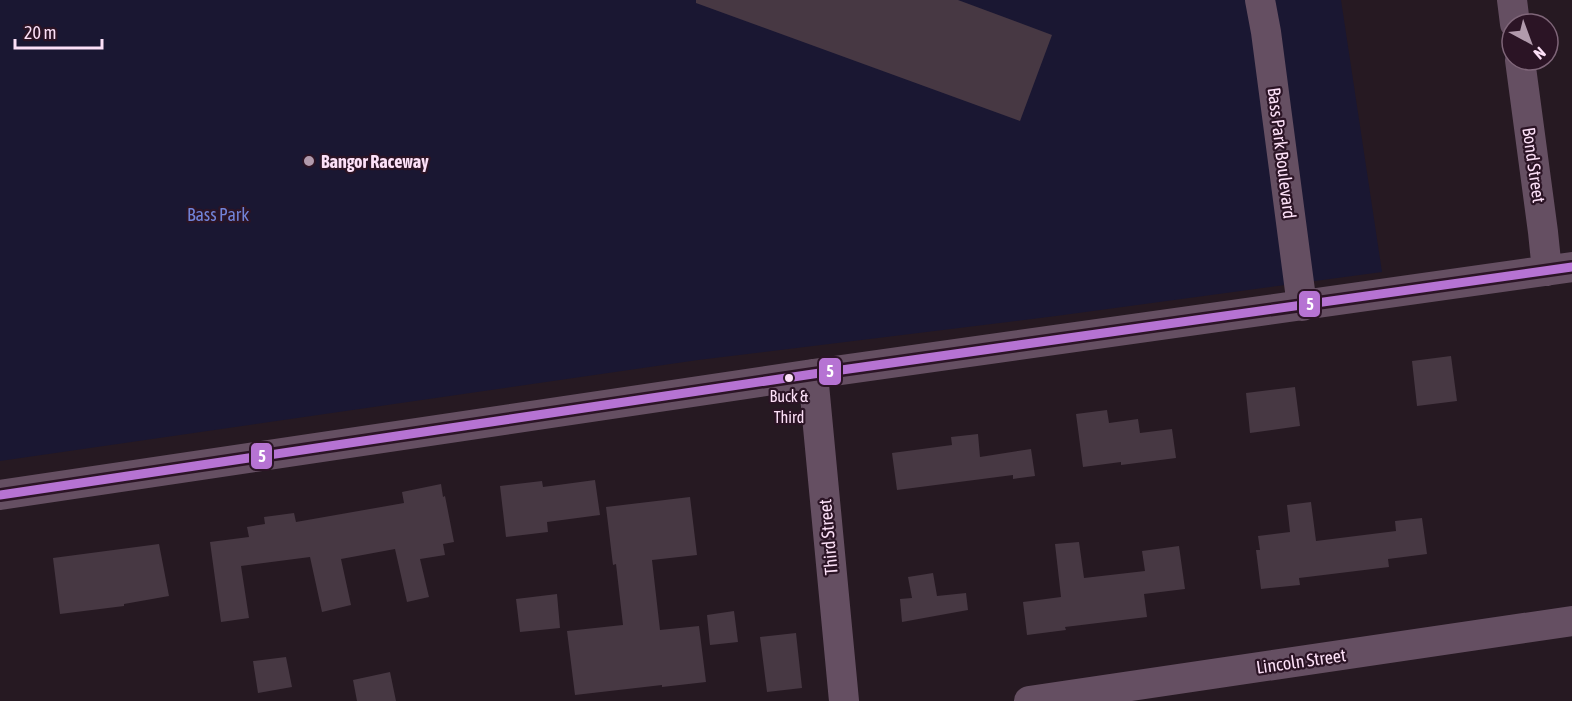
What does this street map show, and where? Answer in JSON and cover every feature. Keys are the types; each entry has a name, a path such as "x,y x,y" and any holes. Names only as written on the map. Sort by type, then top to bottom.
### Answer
{"street":[{"name":"Bass Park Boulevard","path":"1260,0 1302,306"},
{"name":"Bond Street","path":"1522,72 1559,269"},
{"path":"0,495 813,374 1559,269"},
{"name":"Third Street","path":"813,374 844,701"},
{"name":"Lincoln Street","path":"1029,701 1572,621"}],"green space":[{"name":"Bass Park","path":"0,0 1341,0 1382,272 1056,316 698,360 0,461"}],"building":[{"path":"696,0 958,0 1052,35 1020,121 696,3"},
{"path":"1451,356 1457,401 1417,406 1412,361"},
{"path":"1295,387 1300,426 1250,433 1246,393"},
{"path":"1107,410 1109,423 1138,419 1140,433 1172,429 1176,458 1083,467 1076,414"},
{"path":"978,434 980,457 1031,449 1035,476 1013,479 1013,475 897,490 892,453 952,445 951,437"},
{"path":"595,480 600,515 547,522 548,532 506,537 500,486 542,481 543,487"},
{"path":"441,484 454,542 443,544 445,555 420,559 429,597 407,602 395,549 341,559 351,605 322,612 310,557 241,566 249,618 221,622 210,542 249,537 247,527 265,524 264,517 294,513 296,522 404,503 402,492"},
{"path":"690,497 697,555 652,560 660,630 699,626 706,682 575,695 567,631 623,625 606,507"},
{"path":"1311,502 1316,541 1396,531 1395,521 1422,518 1427,554 1388,559 1389,567 1299,578 1300,585 1261,589 1256,550 1260,550 1258,536 1290,532 1287,505"},
{"path":"1079,542 1084,578 1145,571 1142,551 1179,546 1185,589 1144,594 1147,617 1065,627 1066,630 1027,635 1023,602 1061,597 1055,544"},
{"path":"159,544 169,596 124,604 124,606 60,614 53,558"},
{"path":"933,573 937,596 966,593 968,610 902,622 900,599 912,598 908,577"},
{"path":"557,594 560,628 520,632 516,599"},
{"path":"734,611 738,642 710,645 707,615"},
{"path":"796,633 802,688 767,692 760,637"},
{"path":"286,657 292,687 258,693 253,661"},
{"path":"390,672 396,701 357,701 353,680"}],"transit line":[{"name":"5","path":"0,495 813,374 1572,267"}],"place":[{"name":"Bangor Raceway","path":"309,161"},
{"name":"Buck & Third","path":"789,378"}]}
